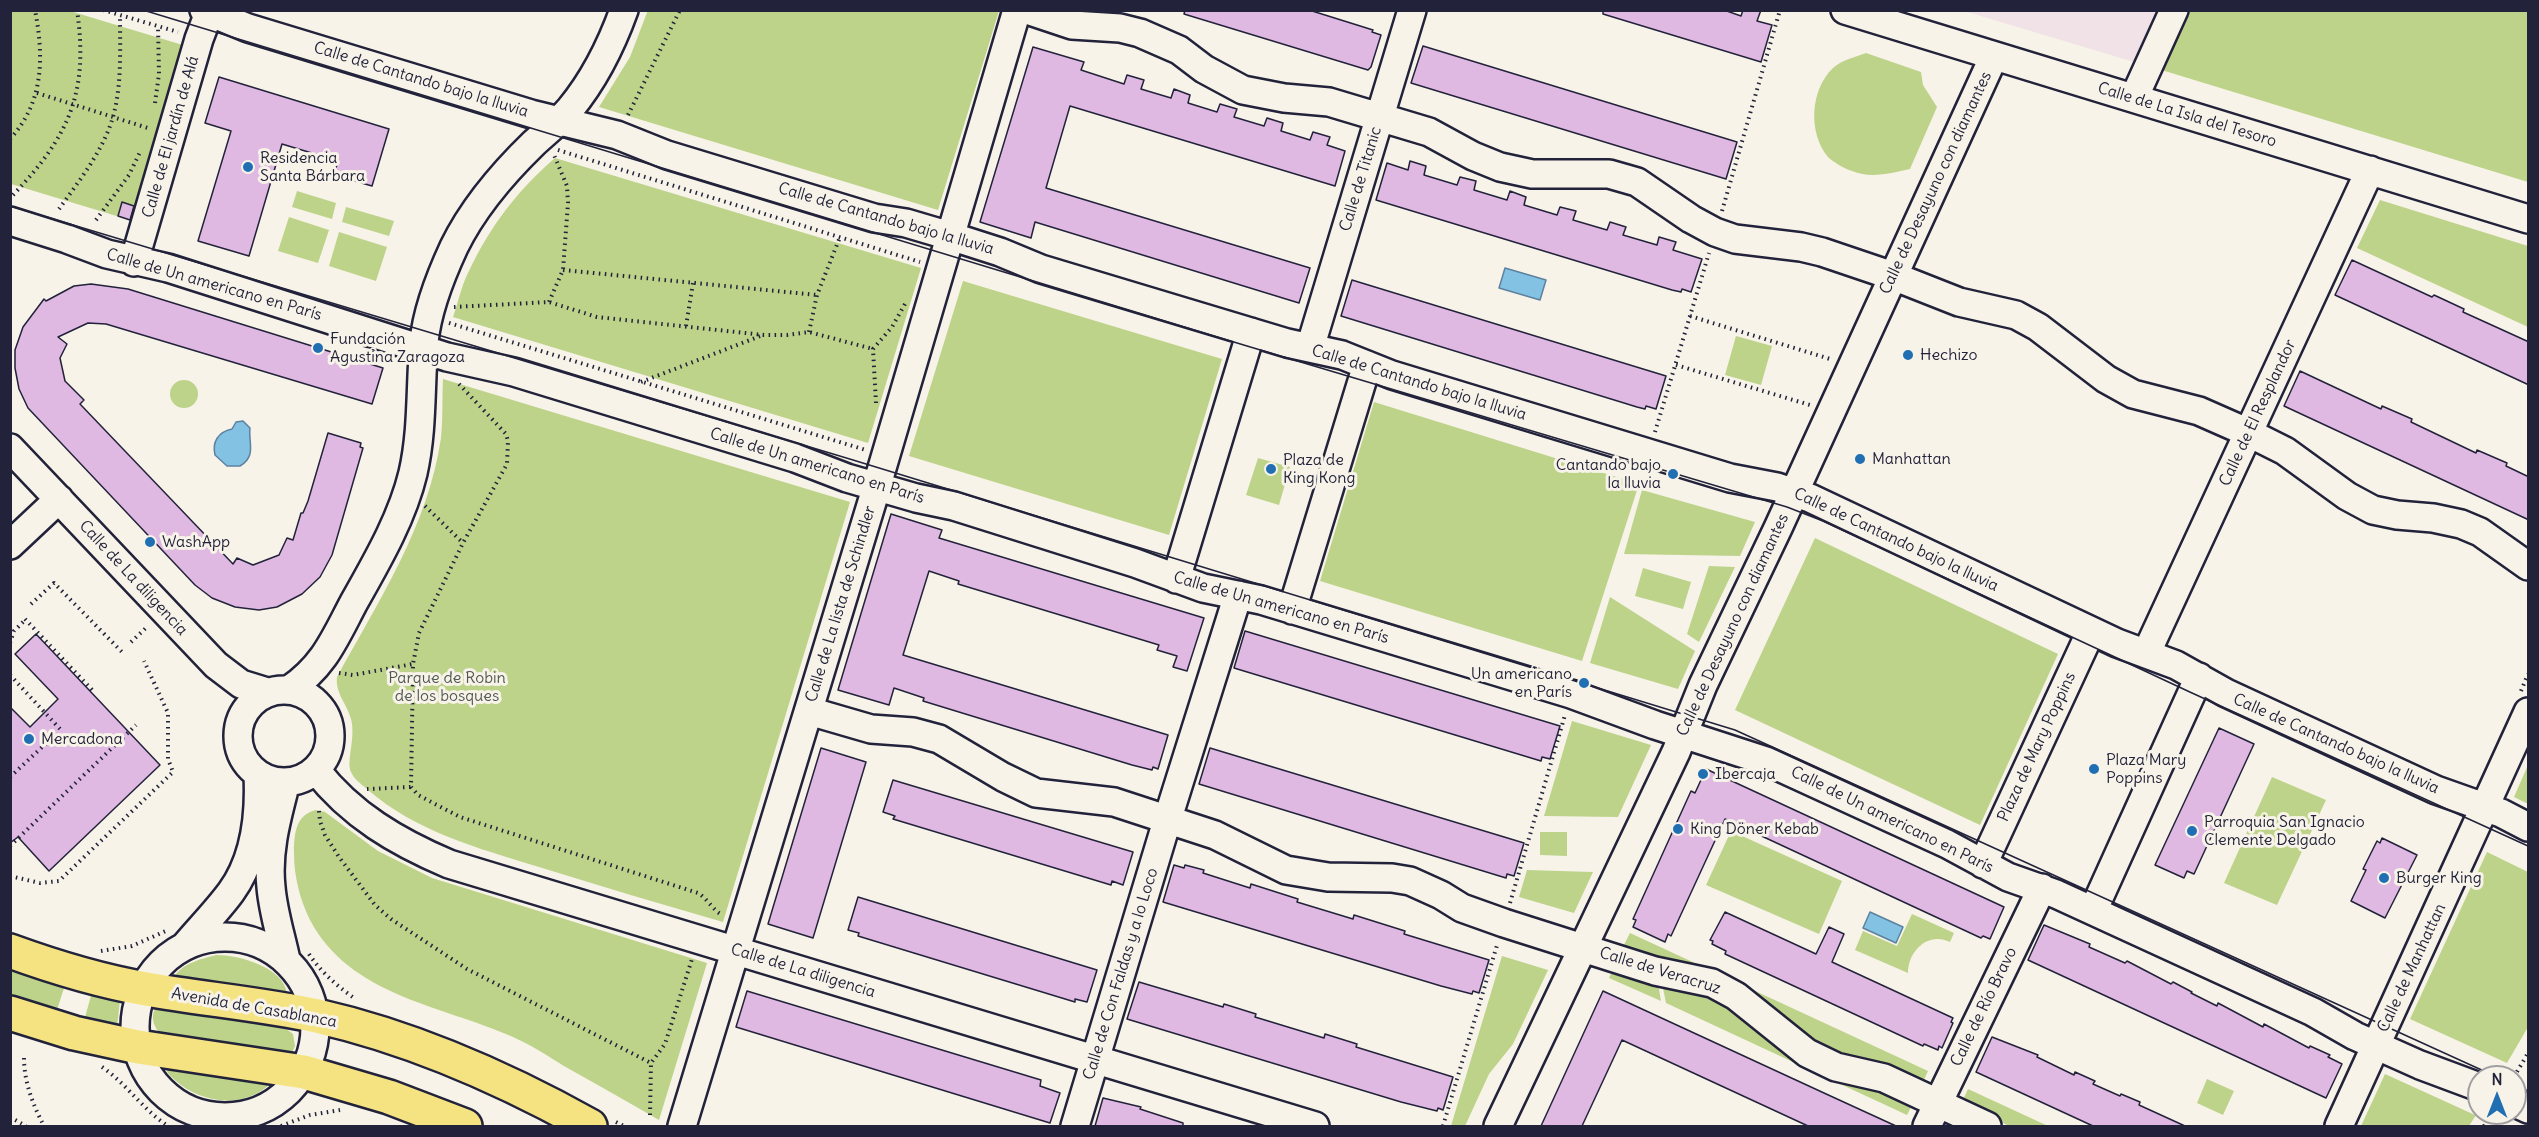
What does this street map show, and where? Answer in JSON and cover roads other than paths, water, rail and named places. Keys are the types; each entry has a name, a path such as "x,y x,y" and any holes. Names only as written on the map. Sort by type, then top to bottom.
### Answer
{"main road":[{"name":"Avenida de Casablanca","path":"10,951 143,989 316,1016 369,1030 456,1060 523,1089 590,1126"},
{"path":"10,1013 74,1033 138,1047 304,1072 389,1097 465,1126"}],"street":[{"path":"278,691 298,692 313,700 325,713 328,722 329,748 316,770 299,780 272,781 258,775 244,760 237,731 244,712 250,704 308,676 324,658 400,512 413,473 418,445 423,350 430,314 447,264 469,221 501,178 569,110 595,74 624,10"},
{"name":"Calle de La lista de Schindler","path":"682,1126 809,711 1017,10"},
{"path":"1027,10 1072,25 1120,28 1161,40 1212,74 1243,90 1284,98 1329,102 1429,132 1473,156 1500,167 1532,174 1609,174 1637,182 1691,219 1715,232 1745,241 1802,247 1893,276 1959,302 2016,315 2038,327 2106,380 2133,394 2199,411 2249,433 2285,451 2347,496 2373,510 2461,524 2480,532 2529,566"},
{"name":"Calle de Titanic","path":"1310,348 1412,10"},
{"name":"Calle de La Isla del Tesoro","path":"1845,10 2529,219"},
{"path":"2134,98 2174,10"},
{"name":"Calle de Cantando bajo la lluvia","path":"208,11 248,28 559,121 617,135 687,161 874,218 906,223 950,236 1000,252 1041,269 1251,332 1342,355 1392,375 1720,475 1794,492 1823,503 1870,528 2091,631 2163,659 2226,693 2436,790 2486,807 2529,827"},
{"name":"Calle de El jardín de Alá","path":"134,262 161,132 208,11"},
{"name":"Calle de Desayuno con diamantes","path":"1498,1126 1584,948 1994,56"},
{"name":"Calle de El Resplandor","path":"2146,654 2370,170"},
{"name":"Calle de Un americano en París","path":"10,221 134,262 179,272 423,350 514,372 795,458 837,475 916,498 954,506 1134,563 1203,588 1239,595 1292,610 1572,694 1781,766 1947,844 2007,877 2042,888 2313,1012 2342,1030 2420,1065 2467,1083"},
{"path":"1176,579 1251,332"},
{"path":"1292,610 1367,365"},
{"name":"Calle de La diligencia","path":"10,448 216,665 241,684 278,691"},
{"path":"10,545 59,499"},
{"path":"1167,821 1239,595"},
{"name":"Plaza de Mary Poppins","path":"1983,864 2091,631"},
{"path":"2093,911 2199,677"},
{"name":"Calle de Veracruz","path":"809,711 871,729 927,735 953,745 1003,777 1036,793 1114,802 1223,838 1287,870 1328,877 1392,878 1410,881 1476,914 1655,971 1712,983 1736,996 1807,1053 1836,1067 1884,1078 1932,1115 1987,1126"},
{"name":"Calle de Manhattan","path":"2339,1126 2529,711"},
{"name":"Calle de La diligencia","path":"316,770 335,793 362,817 396,839 430,856 468,870 1315,1126"},
{"path":"180,936 241,938 262,944 286,960 305,982 312,995 316,1016 312,1051 304,1072 293,1089 270,1105 240,1116 209,1116 186,1109 163,1093 146,1072 138,1047 137,1015 143,989 150,973 180,936 231,891 244,868 256,825 258,775"},
{"path":"286,782 275,825 270,872 271,892 286,960"},
{"name":"Calle de Con Faldas y a lo Loco","path":"1075,1126 1167,821"},
{"name":"Calle de Río Bravo","path":"1932,1115 2042,888"}],"water":[{"path":"1505,268 1546,280 1540,300 1499,288"},
{"path":"243,421 250,428 250,453 240,466 227,466 215,455 215,442 220,435 232,429 236,422"},
{"path":"1870,912 1903,927 1896,943 1863,928"}],"tram line":[{"path":"143,10 1247,346 1787,507 1823,521 2528,846"},
{"path":"10,206 853,460 1735,730 2471,1065"}],"place":[{"name":"Residencia Santa Bárbara","path":"248,167"},
{"name":"Fundación Agustina Zaragoza","path":"318,348"},
{"name":"Hechizo","path":"1908,355"},
{"name":"Manhattan","path":"1860,459"},
{"name":"Plaza de King Kong","path":"1271,469"},
{"name":"Cantando bajo la lluvia","path":"1673,474"},
{"name":"WashApp","path":"150,542"},
{"name":"Un americano en París","path":"1584,683"},
{"name":"Mercadona","path":"29,739"},
{"name":"Plaza Mary Poppins","path":"2094,769"},
{"name":"Ibercaja","path":"1703,774"},
{"name":"King Döner Kebab","path":"1678,829"},
{"name":"Parroquia San Ignacio Clemente Delgado","path":"2192,831"},
{"name":"Burger King","path":"2384,878"}],"park label":[{"name":"Parque de Robin de los bosques","path":"447,687"}]}
